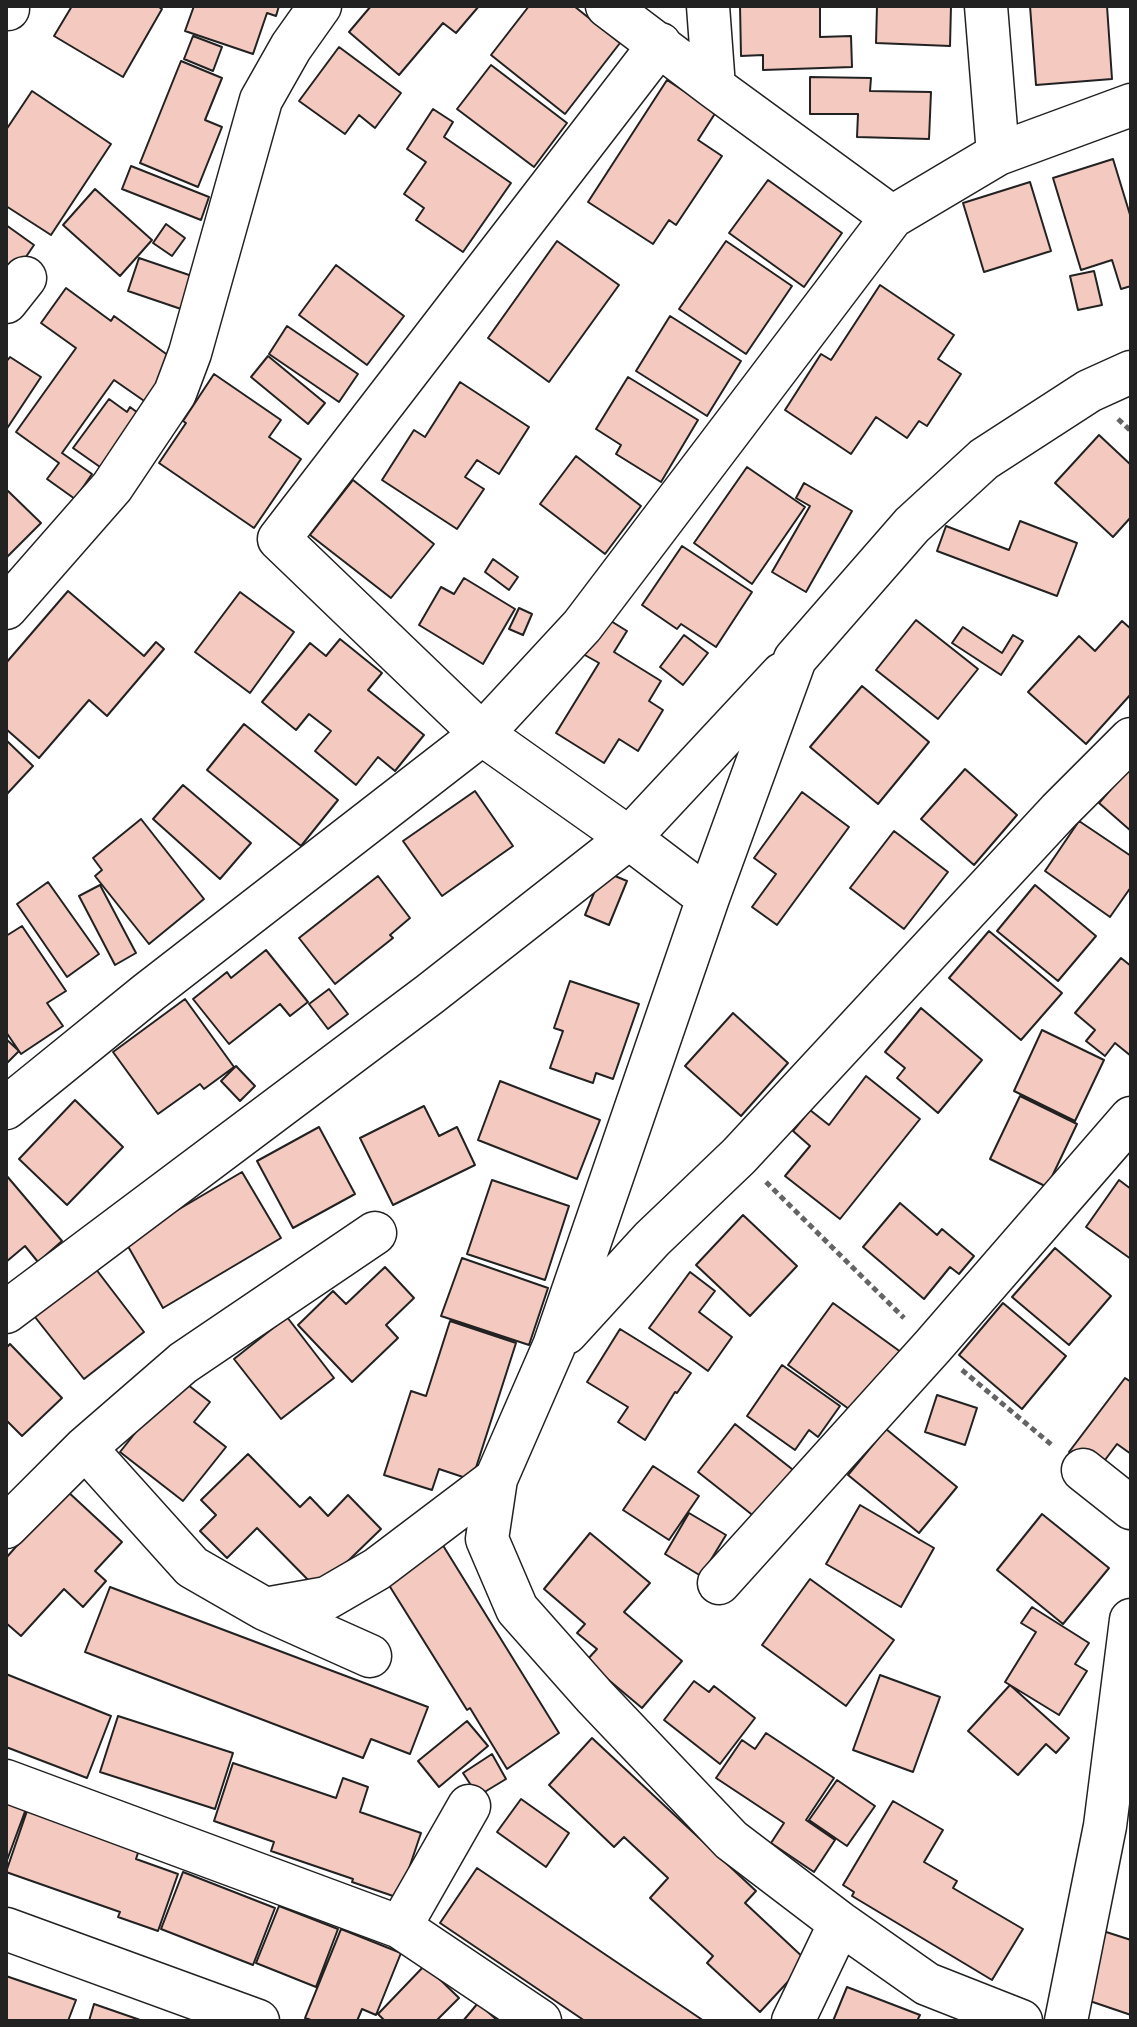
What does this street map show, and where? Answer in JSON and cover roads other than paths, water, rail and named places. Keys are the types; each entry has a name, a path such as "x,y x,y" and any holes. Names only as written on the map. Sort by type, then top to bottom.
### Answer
{"street":[{"path":"6,608 112,487 175,393 190,353 261,100 291,47 320,6"},
{"path":"607,6 892,217"},
{"path":"708,6 714,87"},
{"path":"986,6 998,154"},
{"path":"660,44 279,539 482,734 708,898"},
{"path":"6,1108 149,992 482,734 582,626 892,217 998,154 1131,105"},
{"path":"6,1312 430,994 629,838 795,659 912,525 984,459 1089,391 1131,372"},
{"path":"795,659 708,898 554,1346 496,1479 487,1539 517,1609 595,1697 731,1840 927,1984 1021,2021"},
{"path":"554,1346 652,1239 739,1156 1059,811 1131,739"},
{"path":"719,1583 933,1346 1131,1118"},
{"path":"6,1527 85,1448 183,1363 375,1233"},
{"path":"85,1448 192,1567 265,1609 370,1656"},
{"path":"1083,1470 1131,1508"},
{"path":"265,1609 327,1598 377,1569 496,1479"},
{"path":"1066,2021 1105,1826 1131,1620"},
{"path":"6,1781 400,1927 540,2021"},
{"path":"400,1927 469,1806"},
{"path":"793,2021 840,1923"},
{"path":"6,1929 258,2021"}]}
